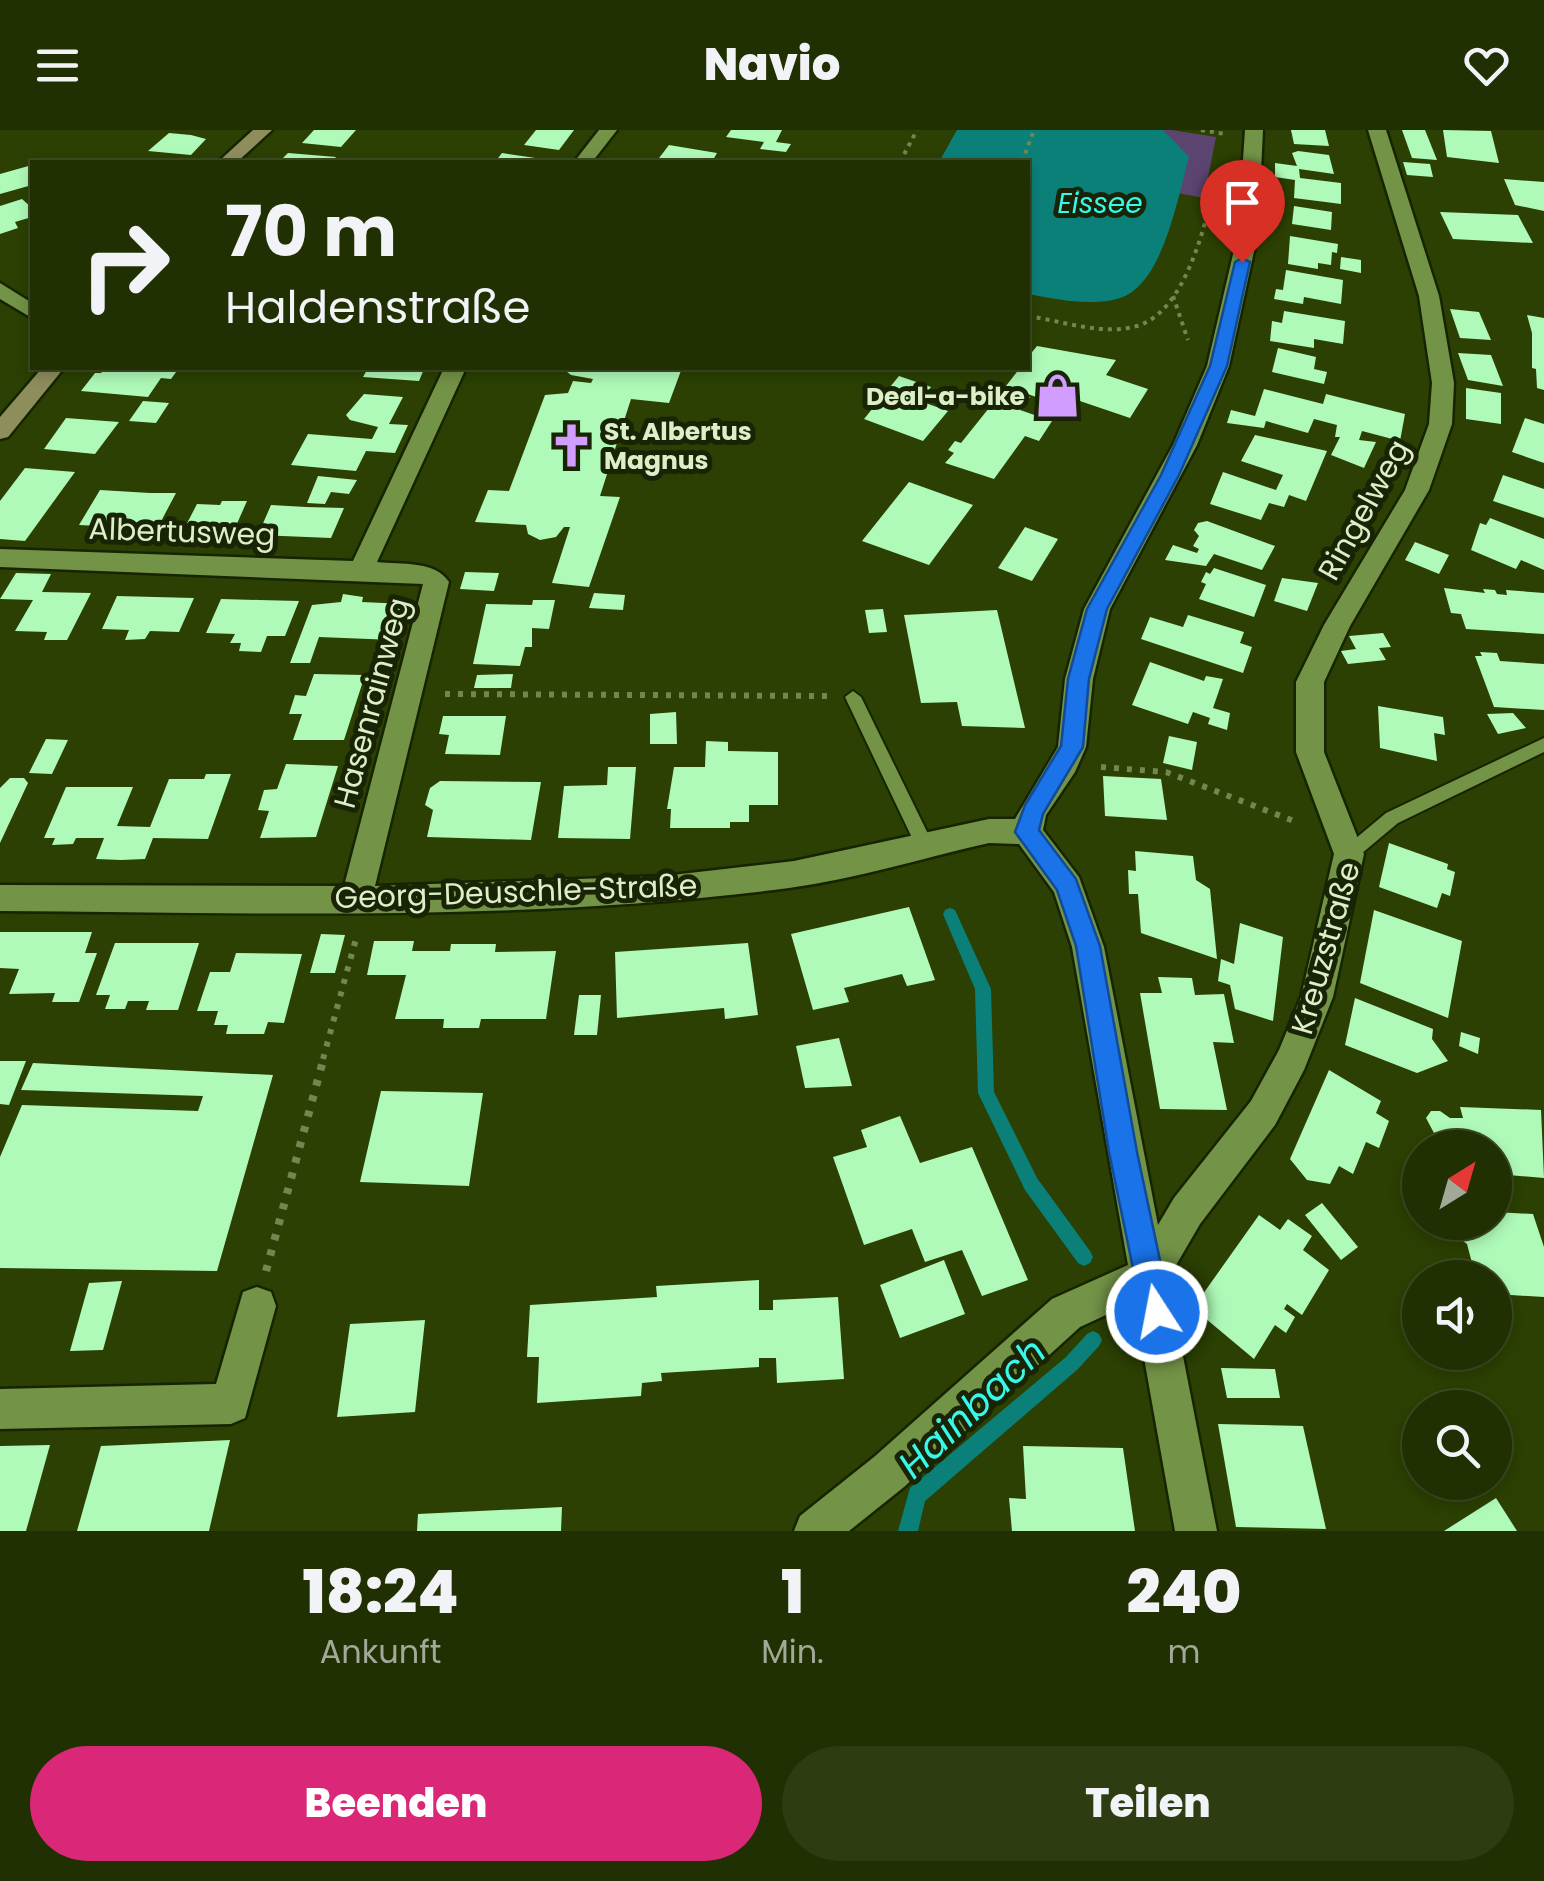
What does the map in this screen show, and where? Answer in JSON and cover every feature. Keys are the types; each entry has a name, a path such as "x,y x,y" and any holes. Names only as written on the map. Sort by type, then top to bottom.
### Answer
{"street":[{"path":"229,160 263,130"},
{"path":"584,160 608,130"},
{"path":"1196,1531 1088,946 1068,886 1027,832 1032,812 1072,747 1079,679 1097,609 1178,460 1218,366 1248,234 1254,130"},
{"name":"Ringelweg","path":"1350,854 1310,752 1310,682 1430,464 1445,394 1438,339 1377,130"},
{"path":"0,288 30,310"},
{"path":"0,432 50,370"},
{"name":"Hasenrainweg","path":"356,900 436,582 430,576 361,570 454,370"},
{"name":"Albertusweg","path":"0,558 361,570"},
{"name":"Georg-Deuschle-Straße","path":"0,898 356,900 576,894 794,874 989,831 1027,832"},
{"name":"Kreuzstraße","path":"1150,1275 1187,1212 1263,1112 1292,1059 1318,997 1350,854"},
{"path":"815,1531 889,1472 1066,1314 1150,1275"},
{"path":"0,1408 231,1404 256,1306"}],"lane":[{"path":"853,696 924,844"},
{"name":"Kreuzstraße","path":"1350,854 1392,818 1544,745"}],"path":[{"path":"901,160 916,130"},
{"path":"1023,160 1034,130"},
{"path":"1201,130 1226,134 1222,151"},
{"path":"1030,316 1119,327 1152,321 1182,283 1207,220 1218,168"},
{"path":"408,694 853,696"},
{"path":"1064,764 1166,772 1315,830 1350,854"},
{"path":"256,1306 359,928 356,900"}],"shaded area":[{"path":"1045,130 1172,130 1216,137 1204,198 1060,171"}],"water":[{"name":"Eissee","path":"957,130 1163,130 1189,157 1174,215 1147,276 1135,290 1120,298 1098,302 1030,294 1030,160 940,160"}],"building":[{"path":"314,130 356,130 341,147 302,143"},
{"path":"536,130 574,130 559,150 524,145"},
{"path":"731,130 782,130 776,142 791,144 786,152 760,149 764,142 726,137"},
{"path":"1291,130 1325,130 1329,146 1294,144"},
{"path":"1402,130 1425,130 1437,160 1412,158"},
{"path":"1443,130 1491,131 1499,163 1447,157"},
{"path":"169,133 206,139 191,155 148,151"},
{"path":"669,145 717,153 713,160 658,160"},
{"path":"288,153 336,157 334,160 281,160"},
{"path":"502,153 549,160 497,160"},
{"path":"1292,153 1329,155 1334,174 1299,169 1300,178 1341,183 1341,204 1294,198 1295,180 1275,177 1275,163 1297,166"},
{"path":"1403,162 1430,164 1433,177 1407,175"},
{"path":"30,166 30,186 0,194 0,174"},
{"path":"1504,179 1544,182 1544,211 1515,205"},
{"path":"22,199 30,206 30,218 15,222 18,228 0,234 0,206"},
{"path":"1294,206 1332,212 1331,230 1292,224"},
{"path":"1440,212 1518,215 1533,243 1453,239"},
{"path":"1290,236 1338,244 1337,253 1332,252 1331,265 1318,263 1318,269 1288,264"},
{"path":"1341,257 1361,260 1361,273 1340,269"},
{"path":"1286,270 1343,280 1341,304 1304,297 1303,304 1274,299 1276,289 1283,290"},
{"path":"1450,309 1479,312 1491,340 1460,338"},
{"path":"1284,311 1345,321 1343,344 1314,339 1314,348 1270,341 1272,321 1282,323"},
{"path":"1527,315 1544,318 1544,390 1537,388 1536,369 1532,368 1532,333"},
{"path":"1037,346 1116,360 1106,375 1148,389 1130,418 1068,397 1061,406 1006,386 1018,370 1030,370 1030,355"},
{"path":"1278,348 1316,357 1314,369 1327,372 1324,384 1272,372"},
{"path":"1458,353 1491,355 1503,386 1468,380"},
{"path":"178,370 171,379 161,378 148,397 81,391 95,373"},
{"path":"367,370 424,370 419,381 363,377"},
{"name":"St. Albertus Magnus","path":"565,370 681,370 669,403 631,399 600,496 620,497 589,587 552,583 570,527 564,527 556,537 540,540 528,534 526,525 475,522 488,490 509,491 545,395 568,393 573,381 591,383 593,379"},
{"path":"899,376 931,387 920,401 948,411 923,441 864,419"},
{"path":"1005,388 1030,397 1020,410 1052,421 1039,441 1025,436 994,479 945,463 954,453 948,450 955,441 961,443"},
{"path":"1466,388 1501,393 1501,424 1466,419"},
{"path":"1264,389 1323,404 1326,394 1405,414 1400,441 1362,431 1359,440 1376,442 1364,468 1331,455 1340,437 1335,437 1337,425 1314,419 1308,433 1266,421 1264,428 1227,423 1231,410 1255,416"},
{"path":"364,394 403,397 389,424 408,425 395,453 366,451 356,471 291,465 308,434 372,439 378,427 350,420 346,415"},
{"path":"143,401 169,403 156,423 129,421"},
{"path":"66,418 119,422 95,454 44,449"},
{"path":"1525,418 1544,424 1544,463 1512,452"},
{"path":"1255,435 1327,451 1306,501 1289,495 1284,507 1269,503 1261,520 1210,504 1223,472 1276,490 1283,475 1241,461"},
{"path":"25,468 75,472 25,541 0,539 0,501"},
{"path":"1503,475 1544,489 1544,518 1493,501"},
{"path":"318,476 357,480 349,494 331,492 325,504 307,503"},
{"path":"909,482 973,505 929,565 862,541"},
{"path":"100,490 176,493 157,529 79,525"},
{"path":"222,501 247,501 232,535 182,533 197,504 220,505"},
{"path":"271,505 344,508 331,538 258,535"},
{"path":"1490,518 1544,539 1544,570 1521,560 1516,569 1471,550 1480,523 1486,525"},
{"path":"1207,521 1275,546 1262,570 1214,554 1206,566 1165,560 1173,545 1197,553 1199,549 1193,546 1199,536 1194,530 1198,523"},
{"path":"1025,527 1058,539 1032,581 998,568"},
{"path":"1415,542 1449,555 1439,574 1405,560"},
{"path":"1214,568 1266,585 1254,617 1199,599 1206,584 1201,582 1206,572 1210,574"},
{"path":"465,572 499,573 494,591 460,589"},
{"path":"16,573 51,574 42,592 91,593 67,640 44,640 47,632 15,631 33,600 0,599"},
{"path":"1282,578 1318,583 1307,611 1274,601"},
{"path":"1444,588 1485,593 1483,589 1495,590 1507,595 1506,590 1544,593 1544,634 1466,629 1461,614 1451,613"},
{"path":"594,593 625,595 623,610 589,608"},
{"path":"343,594 363,597 362,602 405,604 394,640 319,637 310,663 290,663 312,605 341,602"},
{"path":"117,596 194,598 179,632 150,631 145,639 125,640 129,630 102,629"},
{"path":"221,599 299,601 285,636 267,636 261,652 239,651 241,643 230,643 235,634 206,633"},
{"path":"533,600 555,600 549,629 532,628 532,647 525,647 520,666 473,664 486,604 532,605"},
{"path":"883,609 887,632 869,633 865,610"},
{"path":"997,610 1025,728 962,726 957,702 921,703 904,615"},
{"path":"1188,615 1244,632 1240,643 1252,647 1243,673 1141,639 1150,617 1183,627"},
{"path":"1383,633 1391,647 1379,648 1386,660 1348,664 1341,651 1356,649 1349,636"},
{"path":"1480,652 1497,653 1500,661 1544,664 1544,710 1494,707 1475,656 1482,656"},
{"path":"1150,662 1204,681 1206,676 1223,679 1213,708 1230,713 1227,730 1208,724 1210,718 1193,712 1188,724 1132,705"},
{"path":"314,674 365,675 344,740 293,740 302,714 289,714 295,695 306,696"},
{"path":"513,674 511,688 474,688 477,675"},
{"path":"1378,706 1443,717 1445,735 1434,733 1437,761 1380,748"},
{"path":"676,712 677,744 650,744 650,714"},
{"path":"1513,713 1526,728 1498,734 1487,714"},
{"path":"443,716 506,716 500,755 445,754 449,735 439,734"},
{"path":"1169,736 1197,742 1192,770 1163,763"},
{"path":"46,739 68,740 52,774 29,773"},
{"path":"706,741 728,742 728,751 778,752 778,805 749,805 749,822 730,822 730,828 670,828 671,809 667,809 674,767 705,767"},
{"path":"286,764 338,766 316,837 260,838 269,811 258,810 264,790 277,789"},
{"path":"608,767 636,767 630,839 558,838 564,786 607,785"},
{"path":"206,774 231,774 208,839 153,838 145,859 121,860 96,859 104,838 76,838 73,844 52,845 55,838 44,838 66,787 133,787 117,826 150,827 169,779 204,779"},
{"path":"1103,776 1161,779 1167,820 1105,816"},
{"path":"10,778 24,778 28,783 0,843 0,788"},
{"path":"440,781 541,782 531,840 427,837 433,810 425,805 430,788"},
{"path":"1389,843 1448,864 1447,869 1455,872 1450,896 1442,893 1437,908 1379,887"},
{"path":"1135,851 1193,856 1196,880 1210,889 1217,959 1141,933 1138,894 1129,894 1128,870 1136,871"},
{"path":"909,907 935,980 907,986 902,974 844,988 849,1002 813,1010 791,934"},
{"path":"1374,910 1462,941 1448,1018 1360,983"},
{"path":"1240,923 1283,937 1273,1021 1235,1009 1230,985 1218,981 1221,959 1234,964"},
{"path":"0,932 92,932 85,953 97,953 79,1002 52,1002 55,993 9,994 19,969 0,968"},
{"path":"321,934 345,935 335,973 310,973"},
{"path":"374,941 414,941 412,951 450,951 451,944 496,944 495,952 556,951 546,1019 481,1019 479,1028 443,1028 444,1019 395,1019 406,975 367,975"},
{"path":"115,943 199,943 178,1010 146,1010 149,1001 128,1001 125,1009 105,1009 110,995 96,995"},
{"path":"748,943 758,1015 725,1019 724,1008 617,1018 615,952"},
{"path":"236,953 302,954 284,1023 268,1022 264,1034 226,1034 228,1025 214,1025 218,1011 197,1011 210,972 230,972"},
{"path":"1158,977 1192,978 1195,995 1224,994 1234,1043 1213,1042 1227,1110 1160,1109 1140,993 1162,993"},
{"path":"579,995 601,995 597,1035 574,1035"},
{"path":"1355,998 1433,1029 1432,1039 1448,1061 1417,1073 1345,1045"},
{"path":"1461,1032 1480,1038 1478,1054 1459,1046"},
{"path":"839,1038 852,1086 805,1088 796,1046"},
{"path":"0,1061 26,1061 9,1105 0,1104"},
{"path":"33,1063 273,1075 217,1271 0,1268 0,1157 22,1105 198,1111 203,1096 21,1090"},
{"path":"1329,1070 1381,1101 1376,1113 1389,1121 1379,1148 1366,1142 1353,1174 1339,1166 1330,1184 1307,1180 1290,1159"},
{"path":"381,1091 483,1093 469,1186 360,1182"},
{"path":"1460,1107 1541,1110 1544,1178 1512,1175 1512,1130 1432,1130 1426,1118 1431,1111 1440,1111 1450,1118 1463,1118"},
{"path":"900,1116 920,1163 972,1147 1028,1280 982,1296 962,1250 925,1262 912,1229 864,1245 833,1157 867,1147 861,1130"},
{"path":"1322,1203 1358,1247 1341,1260 1305,1215"},
{"path":"1512,1213 1533,1214 1544,1247 1544,1297 1512,1295 1512,1260 1471,1260 1467,1244 1462,1240 1512,1240"},
{"path":"1259,1215 1280,1230 1288,1219 1312,1236 1303,1250 1329,1270 1302,1315 1287,1304 1284,1309 1295,1317 1286,1333 1275,1325 1254,1359 1193,1308"},
{"path":"944,1260 965,1314 900,1338 880,1285"},
{"path":"759,1280 759,1310 773,1310 773,1300 838,1297 844,1379 777,1383 776,1358 759,1358 759,1367 661,1373 662,1381 642,1383 641,1396 537,1403 539,1357 527,1357 530,1305 657,1297 656,1286"},
{"path":"122,1281 103,1350 70,1351 89,1283"},
{"path":"425,1320 415,1412 337,1417 350,1324"},
{"path":"1221,1368 1275,1369 1280,1398 1227,1398"},
{"path":"1218,1424 1303,1426 1326,1529 1236,1527"},
{"path":"230,1440 209,1531 77,1531 101,1446"},
{"path":"50,1445 26,1531 0,1531 0,1446"},
{"path":"1023,1446 1123,1448 1135,1531 1012,1531 1009,1498 1026,1499"},
{"path":"1497,1500 1517,1531 1444,1531"},
{"path":"562,1507 561,1531 417,1531 418,1514"}],"waterway":[{"name":"Hainbach","path":"950,914 983,989 986,1093 1031,1184 1084,1257"},
{"name":"Hainbach","path":"908,1531 917,1495 1072,1363 1093,1340"}],"place":[{"name":"Deal-a-bike","path":"1058,396"},
{"name":"St. Albertus Magnus","path":"571,445"}],"route":[{"path":"1157,1312 1123,1152 1088,946 1068,886 1027,832 1032,812 1072,747 1079,679 1097,609 1185,445 1218,366 1242,262"}]}
